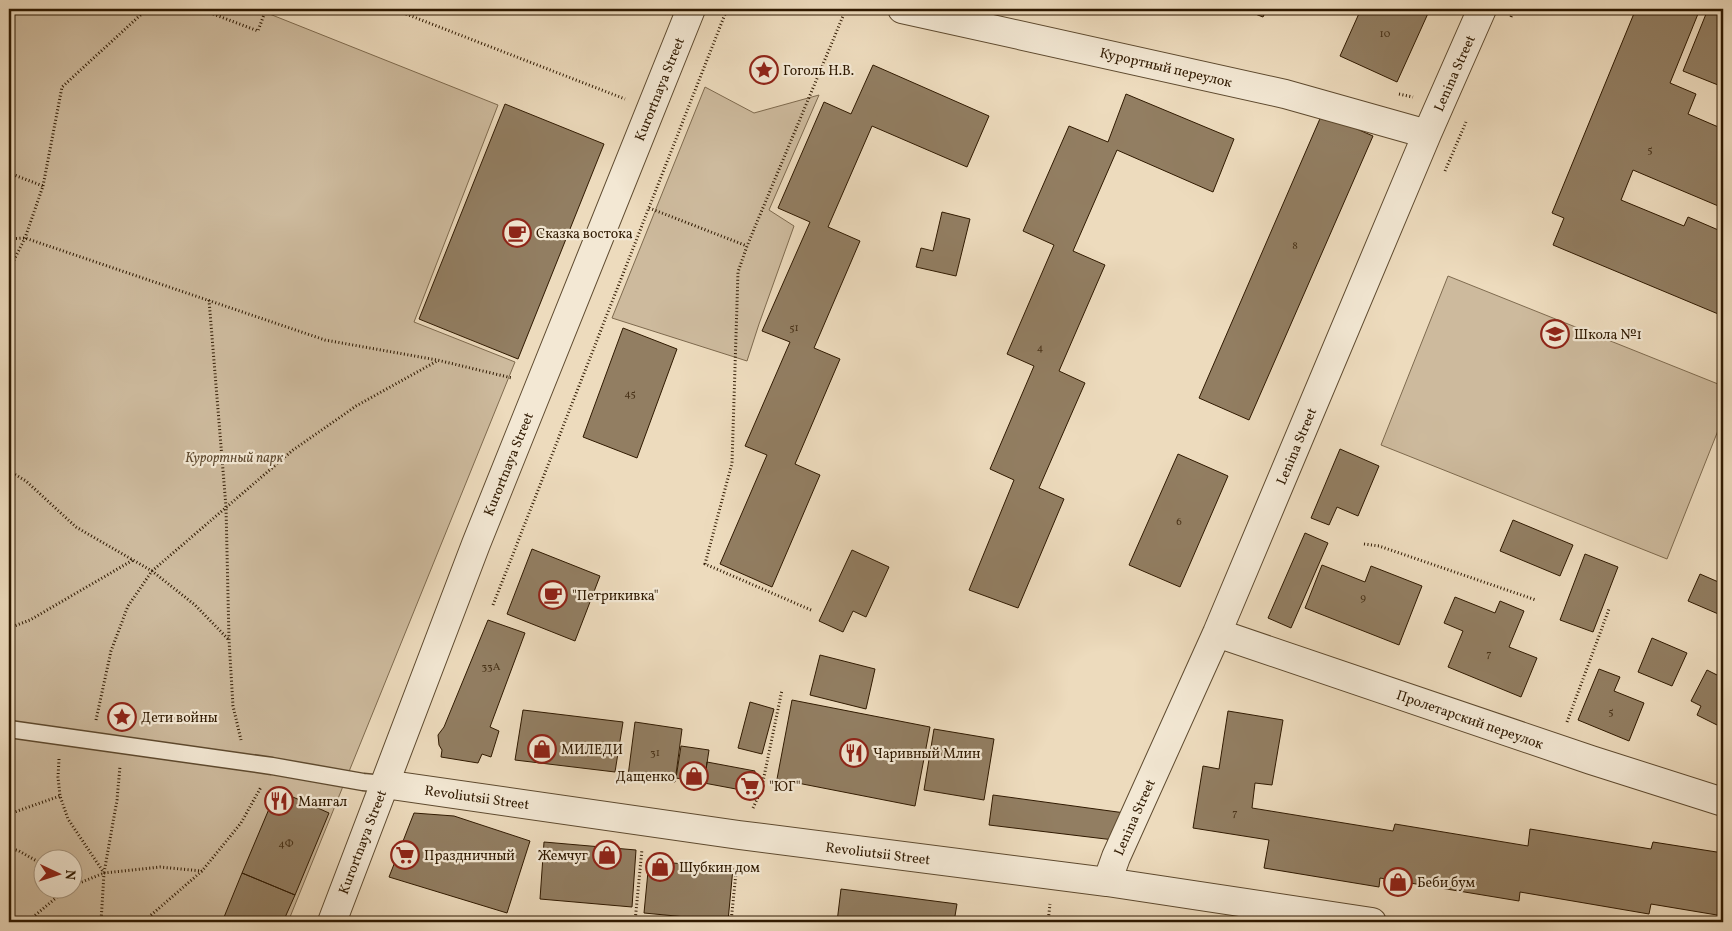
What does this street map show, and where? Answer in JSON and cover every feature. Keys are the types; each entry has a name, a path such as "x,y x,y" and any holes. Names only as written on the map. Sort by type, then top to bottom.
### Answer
{"street":[{"name":"Kurortnaya Street","path":"332,922 476,544 691,9"},
{"name":"Курортный переулок","path":"902,9 1284,94 1427,134"},
{"name":"Lenina Street","path":"1107,882 1116,856 1217,633 1427,134 1482,9"},
{"name":"Пролетарский переулок","path":"1217,633 1723,802"},
{"name":"Revoliutsii Street","path":"384,784 739,835 1107,882 1372,922"}],"lane":[{"path":"9,729 272,766 384,784"}],"path":[{"path":"9,270 25,238 43,186 62,87 147,9"},
{"path":"200,9 258,31 266,9"},
{"path":"393,9 651,109"},
{"path":"493,605 728,9"},
{"path":"811,610 705,564 732,463 738,272 747,246 846,9"},
{"path":"1396,94 1415,98"},
{"path":"9,173 43,186"},
{"path":"649,208 747,246"},
{"path":"9,239 25,238 325,340 437,360 541,384"},
{"path":"209,300 226,507 229,640 233,706 241,740 252,764"},
{"path":"91,740 111,651 128,606 152,571 301,444 356,406 437,360"},
{"path":"9,471 26,481 76,527 152,571 194,605 229,640"},
{"path":"1364,544 1380,546 1536,600"},
{"path":"9,628 30,620 133,560"},
{"path":"1557,748 1609,609"},
{"path":"731,922 739,835 761,790 782,690"},
{"path":"60,736 58,777 60,796 68,819 104,873"},
{"path":"101,922 104,873 117,800 122,744"},
{"path":"143,922 202,871 241,823 272,766"},
{"path":"9,814 60,796"},
{"path":"635,922 644,822"},
{"path":"9,848 32,858"},
{"path":"82,882 104,873 160,867 202,871"},
{"path":"27,922 56,898"}],"green space":[{"name":"Курортный парк","path":"9,9 257,9 498,105 414,322 515,362 288,922 9,922"},
{"path":"705,87 754,113 819,95 769,210 794,226 747,361 612,318"},
{"path":"1448,276 1723,386 1723,418 1667,559 1381,445"}],"building":[{"path":"1242,9 1267,9 1263,17"},
{"path":"1361,9 1430,9 1397,82 1340,56"},
{"path":"1650,9 1700,9 1670,83 1696,94 1688,114 1723,129 1723,208 1633,170 1621,200 1684,226 1688,217 1723,232 1723,316 1553,245 1564,218 1552,213 1635,11 1648,13"},
{"path":"1708,9 1723,9 1723,87 1683,71"},
{"path":"873,65 989,116 967,167 872,126 828,227 860,241 814,348 840,359 795,464 820,475 772,587 720,564 767,455 745,446 790,342 762,331 810,222 778,208 824,102 851,114"},
{"path":"1126,94 1234,139 1213,192 1117,150 1073,251 1105,265 1059,371 1085,383 1039,488 1064,499 1018,608 969,590 1014,480 990,469 1034,366 1007,354 1054,245 1023,231 1069,126 1108,142"},
{"path":"505,104 604,144 518,359 419,319"},
{"path":"1322,114 1373,136 1249,420 1199,398"},
{"path":"942,212 970,219 956,276 916,267 921,248 933,251"},
{"path":"623,328 677,349 637,458 583,437"},
{"path":"1340,449 1379,466 1358,516 1337,507 1329,525 1311,518"},
{"path":"1178,454 1228,476 1180,587 1129,565"},
{"path":"1513,520 1573,545 1560,576 1500,551"},
{"path":"1305,533 1328,543 1291,628 1268,618"},
{"name":"\"Петрикивка\"","path":"532,549 600,576 575,641 507,614"},
{"path":"852,550 889,567 866,617 853,611 843,632 819,621"},
{"path":"1585,554 1618,567 1593,632 1560,620"},
{"path":"1322,565 1365,582 1371,566 1422,586 1399,645 1305,608"},
{"path":"1700,574 1723,584 1723,616 1688,601"},
{"path":"1455,597 1495,613 1500,601 1524,611 1509,647 1537,658 1521,697 1448,667 1463,631 1444,623"},
{"path":"488,620 525,633 490,727 499,731 491,757 482,754 478,763 441,757 442,750 439,745 438,735 444,727"},
{"path":"1652,638 1687,653 1672,686 1638,672"},
{"path":"820,655 875,669 866,709 810,695"},
{"path":"1599,669 1620,677 1614,691 1644,703 1629,741 1578,720"},
{"path":"1707,670 1723,678 1723,728 1697,715 1701,706 1691,701"},
{"name":"Чаривный Млин","path":"792,700 930,727 915,806 777,779"},
{"path":"750,702 774,709 762,754 738,748"},
{"path":"523,710 623,722 615,772 515,760"},
{"path":"1228,711 1283,720 1272,785 1255,783 1252,808 1393,831 1395,824 1528,846 1530,829 1651,849 1653,842 1723,853 1723,916 1651,904 1649,914 1520,892 1519,901 1380,878 1379,887 1264,868 1269,840 1193,828 1203,766 1219,769"},
{"path":"635,722 682,729 675,782 628,776"},
{"path":"934,729 994,739 984,800 924,790"},
{"path":"681,746 709,750 704,783 676,778"},
{"path":"707,762 755,771 752,792 704,783"},
{"path":"277,790 329,813 295,895 242,873"},
{"path":"993,795 1125,813 1114,840 989,825"},
{"path":"414,813 454,816 530,841 507,913 389,877"},
{"path":"544,842 636,850 632,907 540,899"},
{"path":"649,861 733,868 728,921 644,913"},
{"path":"242,873 295,895 283,922 222,922"},
{"path":"841,889 957,904 954,922 837,922"}],"place":[{"name":"Гоголь Н.В.","path":"764,70"},
{"name":"Сказка востока","path":"517,233"},
{"name":"Школа №1","path":"1555,334"},
{"name":"\"Петрикивка\"","path":"553,595"},
{"name":"Дети войны","path":"122,717"},
{"name":"МИЛЕДИ","path":"542,749"},
{"name":"Чаривный Млин","path":"854,753"},
{"name":"Дащенко","path":"694,776"},
{"name":"\"ЮГ\"","path":"750,786"},
{"name":"Мангал","path":"279,801"},
{"name":"Праздничный","path":"405,855"},
{"name":"Жемчуг","path":"607,855"},
{"name":"Шубкин дом","path":"660,867"},
{"name":"Беби бум","path":"1398,882"}]}
